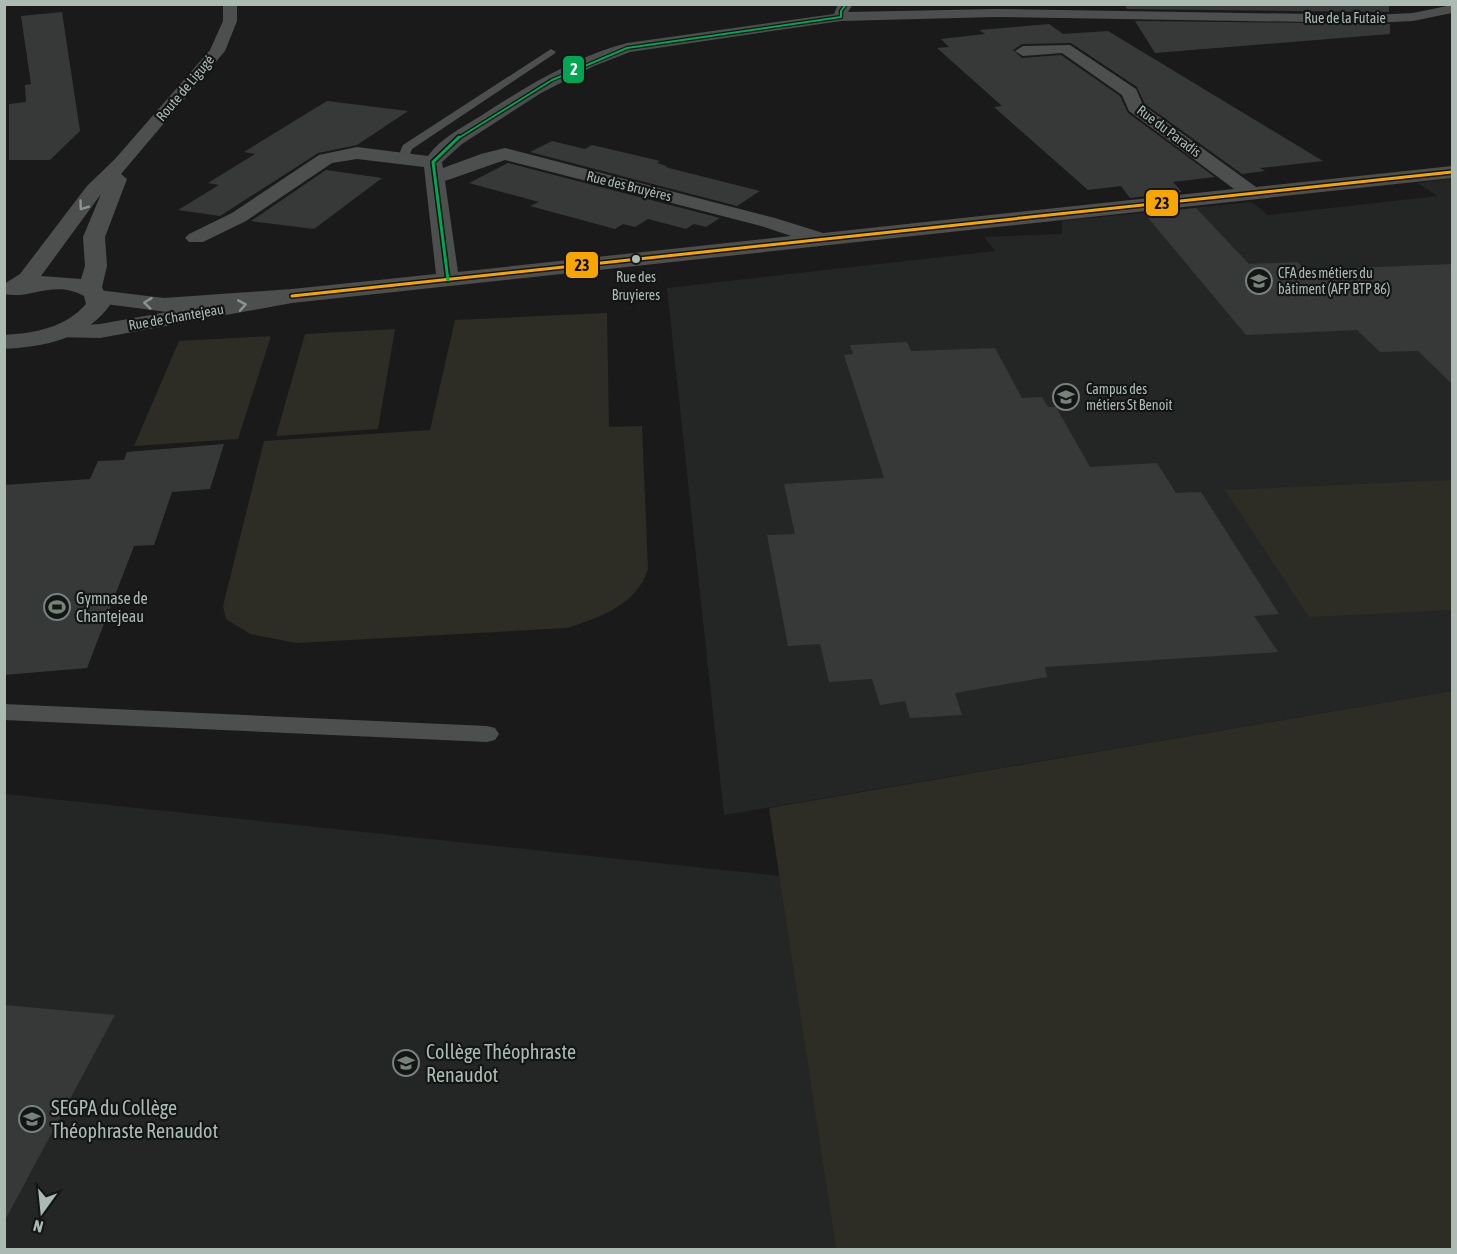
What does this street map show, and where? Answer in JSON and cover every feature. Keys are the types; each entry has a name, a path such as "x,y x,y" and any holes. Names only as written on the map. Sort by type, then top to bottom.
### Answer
{"street":[{"name":"Route de Ligugé","path":"10,290 28,279 94,190 122,163 217,51 230,21 230,4"},
{"name":"Rue de la Futaie","path":"433,170 450,143 527,92 572,68 603,56 627,48 844,11 1373,19 1450,11"},
{"name":"Rue du Paradis","path":"1023,51 1065,48 1130,93 1135,107 1253,194"},
{"path":"196,238 239,217 326,159 357,153 403,159 433,170 448,280"},
{"name":"Rue des Bruyères","path":"433,170 458,171 492,155 505,154 768,222 825,240"},
{"name":"Route de Ligugé","path":"4,355 91,314 98,305 94,293 96,266 94,237 122,163"},
{"name":"Rue de Chantejeau","path":"94,293 164,304 292,296 1452,172"},
{"name":"Route de Ligugé","path":"10,290 50,283 80,285 94,293"},
{"name":"Rue de Chantejeau","path":"49,335 100,332 292,296"},
{"name":"Route de Ligugé","path":"4,342 49,335"}],"lane":[{"path":"403,159 407,147 551,52"},
{"path":"4,712 487,734"}],"shaded area":[{"name":"Campus des métiers St Benoit","path":"1452,179 1452,691 724,815 667,288 995,251 984,237 1062,234 1062,221 1252,202 1268,215 1438,196 1417,183"},
{"path":"607,313 609,427 642,426 648,569 636,592 616,608 567,628 296,643 250,634 226,619 223,606 264,441 430,430 455,320"},
{"path":"395,329 378,429 276,436 305,334"},
{"path":"271,336 238,439 134,446 179,341"},
{"path":"1452,480 1452,610 1309,617 1225,490"},
{"path":"1452,691 1452,1249 836,1249 769,808"},
{"name":"Collège Théophraste Renaudot","path":"4,794 781,876 836,1249 5,1249"}],"building":[{"path":"1124,4 1389,4 1389,12 1127,9"},
{"path":"62,12 80,131 50,160 9,160 9,104 26,102 25,85 31,84 21,16"},
{"path":"1135,21 1390,24 1390,34 1155,53"},
{"path":"1049,24 1063,34 1108,31 1323,161 1260,168 1265,171 1242,174 1145,104 1137,87 1071,43 1022,44 1013,50 1022,58 1061,55 1120,96 1128,113 1215,177 1173,182 1182,192 1130,198 1121,186 1088,190 994,107 1002,106 937,48 949,47 941,39 985,34 979,30"},
{"path":"327,101 408,111 357,145 318,153 220,216 178,210 219,185 208,183 255,154 244,152"},
{"path":"552,141 585,149 592,145 660,161 657,163 667,166 665,167 760,191 737,206 530,152"},
{"path":"508,163 720,218 706,227 694,224 686,229 648,219 635,227 623,224 615,229 530,206 539,202 469,183"},
{"path":"326,170 382,178 314,229 251,221"},
{"name":"CFA des métiers du bâtiment (AFP BTP 86)","path":"1196,208 1249,264 1297,262 1306,270 1452,264 1452,384 1418,351 1380,352 1357,330 1246,335 1144,213"},
{"path":"907,342 911,351 995,348 1022,398 1042,397 1048,407 1056,407 1090,467 1157,463 1176,493 1201,492 1279,614 1254,616 1278,652 1045,667 1047,677 955,693 962,715 910,718 905,701 880,705 872,679 829,682 820,644 788,646 767,535 795,534 784,484 884,478 844,355 853,354 850,345"},
{"name":"Gymnase de Chantejeau","path":"224,444 210,489 172,492 154,545 134,546 87,668 4,675 4,485 90,479 98,461 124,460 127,452"},
{"name":"SEGPA du Collège Théophraste Renaudot","path":"4,1005 115,1015 4,1222"}],"transit line":[{"name":"2","path":"448,280 433,162 455,140 552,80 589,62 627,48 841,17 841,11 846,4"},
{"name":"23","path":"292,296 1452,172"}],"place":[{"name":"Rue des Bruyieres","path":"636,259"},
{"name":"CFA des métiers du bâtiment (AFP BTP 86)","path":"1259,281"},
{"name":"Campus des métiers St Benoit","path":"1066,397"},
{"name":"Gymnase de Chantejeau","path":"57,607"},
{"name":"Collège Théophraste Renaudot","path":"406,1063"},
{"name":"SEGPA du Collège Théophraste Renaudot","path":"32,1119"}]}
